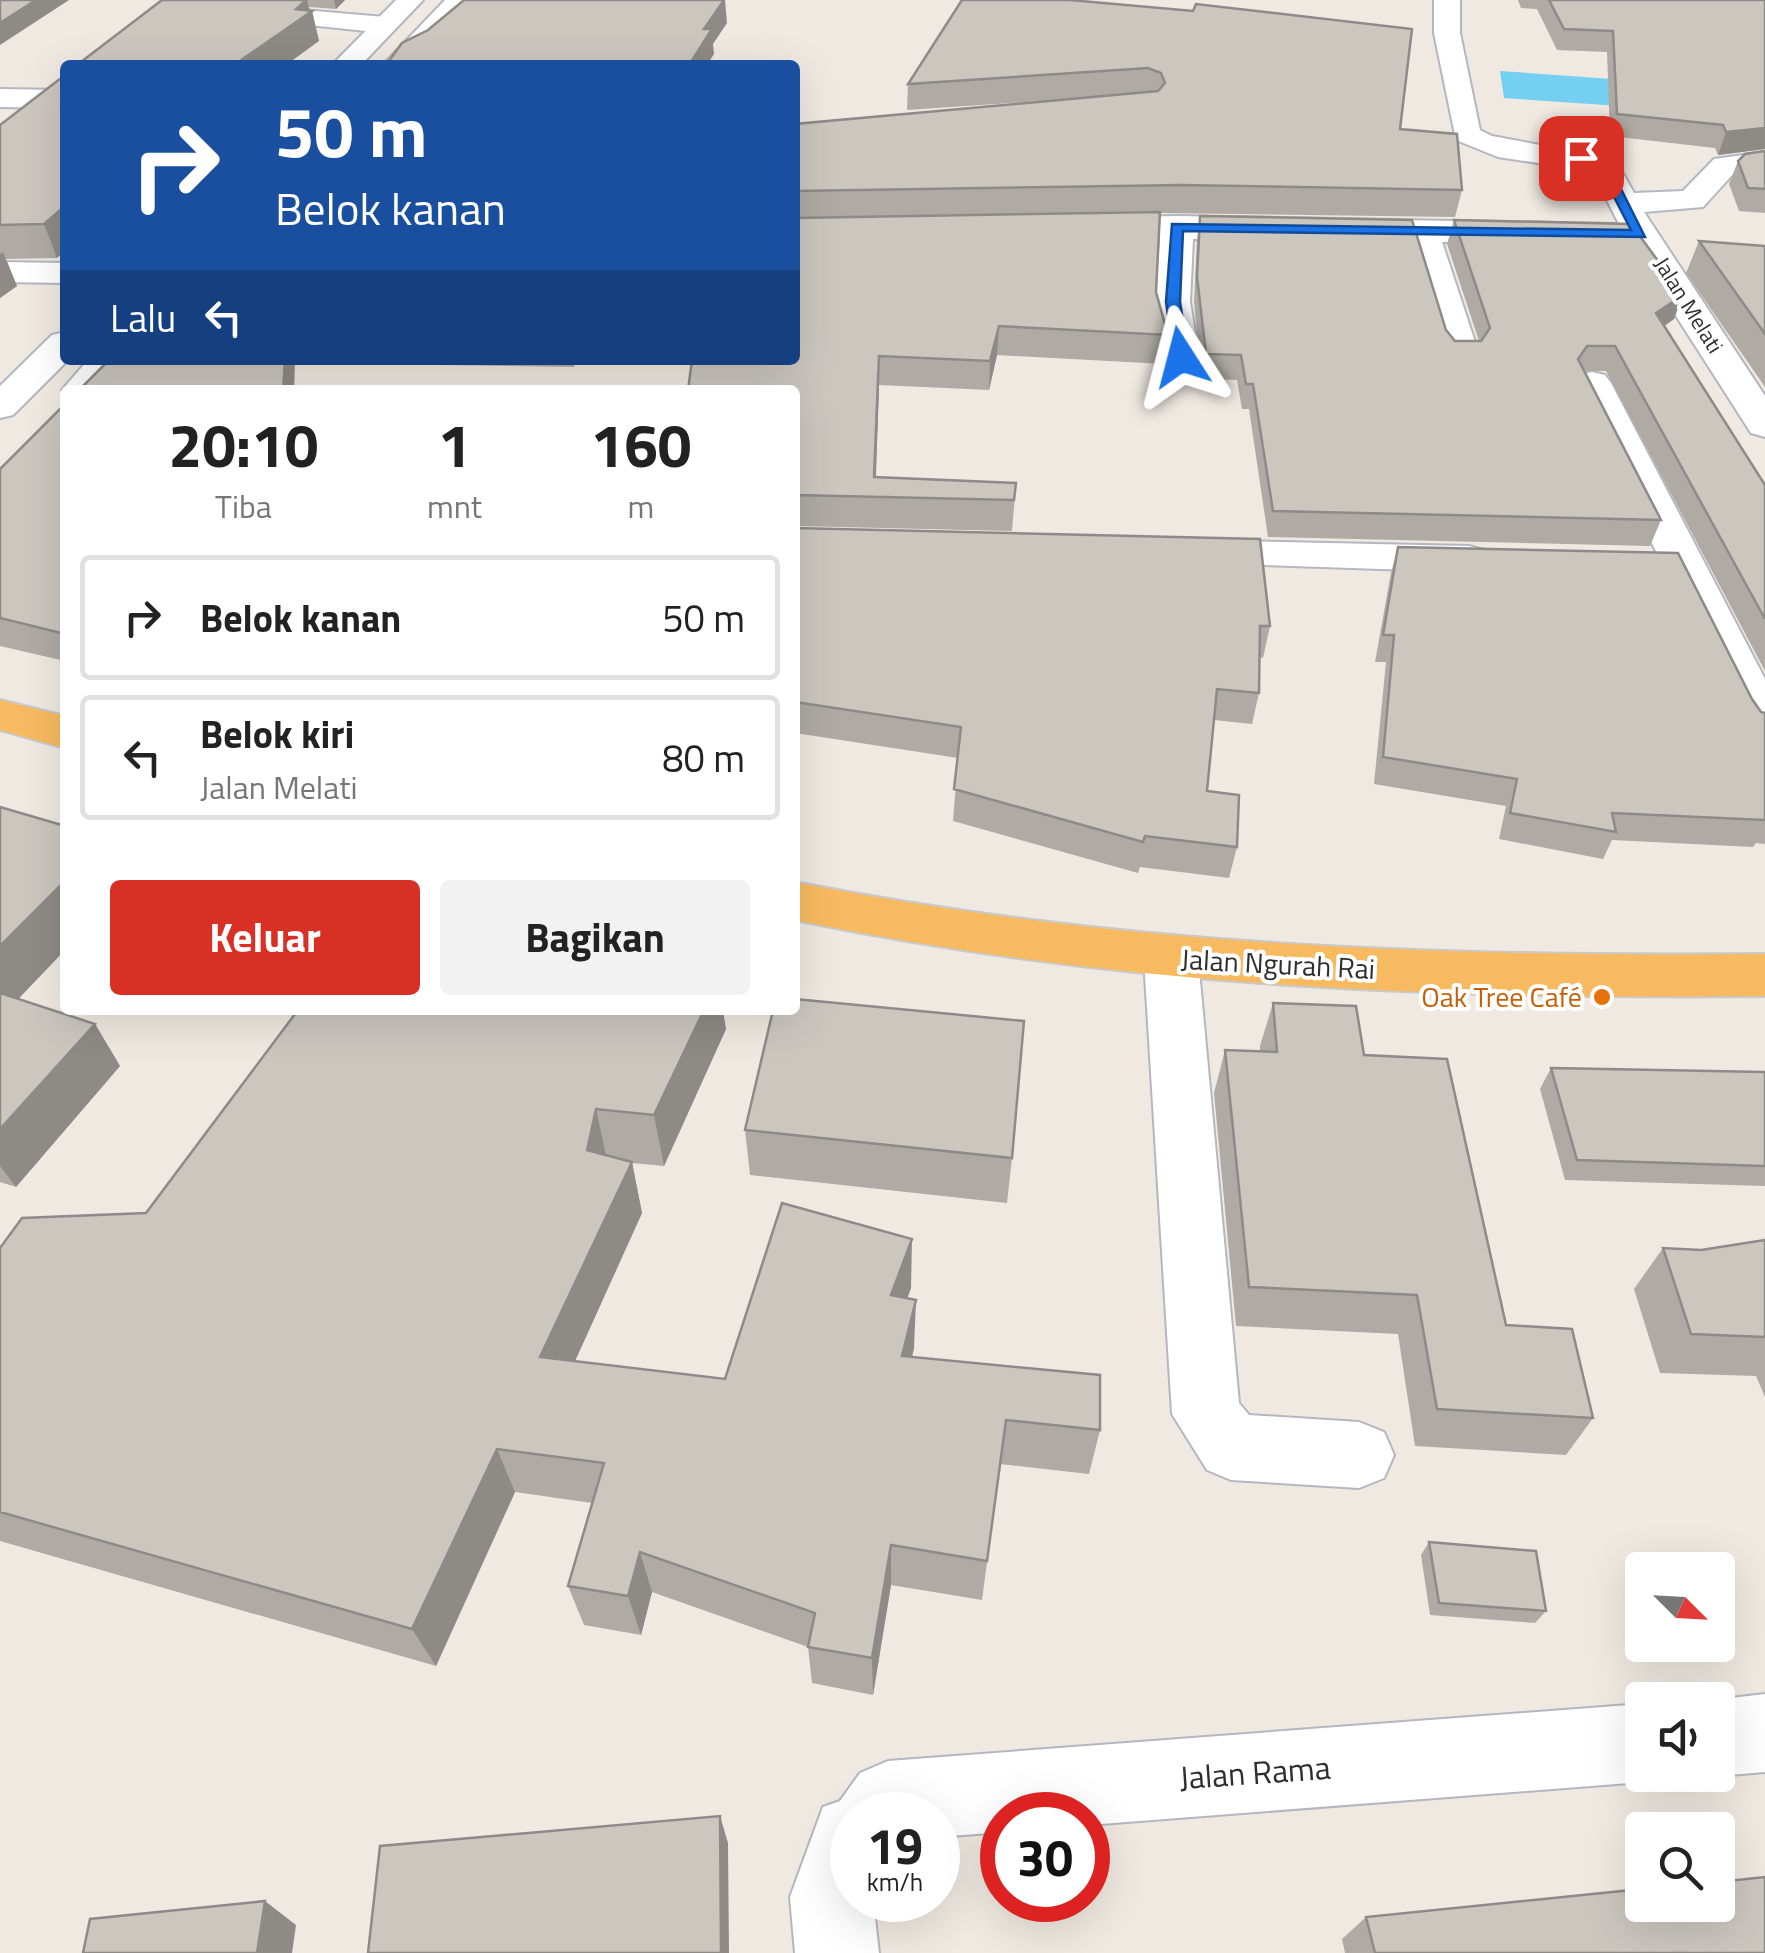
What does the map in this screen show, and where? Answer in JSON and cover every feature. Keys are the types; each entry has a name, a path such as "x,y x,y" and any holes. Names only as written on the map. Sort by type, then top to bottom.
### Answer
{"highway":[{"path":"0,716 60,731"},
{"name":"Jalan Ngurah Rai","path":"800,903 924,930 1093,954 1566,978 1765,975"}],"street":[{"path":"198,0 204,8 228,12 385,26"},
{"path":"355,56 410,0"},
{"path":"355,56 404,57 460,0"},
{"name":"Jalan Melati","path":"1447,0 1447,33 1466,134 1495,146 1581,158 1604,166 1648,243 1765,425"},
{"path":"0,98 60,99"},
{"path":"1626,203 1692,200 1725,166 1765,160"},
{"path":"1046,229 1177,226 1423,232 1648,243 1692,256"},
{"path":"1177,226 1173,302 1181,357"},
{"path":"1423,232 1461,354"},
{"path":"0,272 60,274"},
{"path":"0,407 60,348"},
{"path":"86,385 104,365"},
{"path":"1592,382 1667,564 1765,724"},
{"path":"1143,552 1512,560"},
{"path":"1171,959 1206,1414 1230,1446 1359,1455"},
{"path":"1735,1736 1765,1733"},
{"name":"Jalan Rama","path":"960,1795 1625,1744"},
{"path":"834,1922 837,1953"}],"water":[{"path":"1500,71 1669,83 1678,110 1504,98"}],"building":[{"path":"0,0 36,0 0,23"},
{"path":"162,0 306,0 296,9 312,11 241,60 84,60"},
{"path":"464,0 724,0 704,29 712,29 692,60 390,60 402,43 428,30"},
{"path":"962,0 1070,0 1193,11 1196,4 1412,29 1400,129 1457,134 1462,190 1181,185 800,191 800,124 1158,91 1165,83 1161,73 1148,68 908,84"},
{"path":"1549,0 1765,0 1765,128 1726,132 1723,125 1617,114 1613,31 1564,29"},
{"path":"60,79 60,210 44,224 0,225 0,125"},
{"path":"1765,151 1765,189 1748,188 1738,161 1745,154"},
{"path":"1160,212 1156,292 1168,335 999,326 990,361 879,356 874,477 1016,483 1014,500 800,495 800,385 689,385 691,365 800,365 800,218"},
{"path":"1200,216 1412,220 1446,330 1455,341 1481,341 1490,328 1454,220 1631,224 1683,295 1656,313 1765,485 1765,619 1615,346 1587,346 1578,359 1661,520 1273,511 1253,384 1246,384 1241,355 1206,354 1197,277"},
{"path":"1699,241 1765,246 1765,334"},
{"path":"104,365 285,365 283,385 84,385"},
{"path":"60,409 60,633 0,618 0,469"},
{"path":"800,528 1260,539 1270,626 1260,626 1259,693 1217,689 1207,791 1239,795 1237,847 1145,836 1143,842 954,789 961,727 800,703"},
{"path":"1398,547 1678,553 1752,699 1765,713 1765,820 1612,813 1616,832 1510,813 1517,779 1383,757 1394,635 1383,635"},
{"path":"0,807 60,825 60,886 0,946"},
{"path":"0,993 95,1024 0,1129"},
{"path":"800,999 1024,1021 1012,1158 745,1130 772,1015 800,1015"},
{"path":"1273,1003 1356,1006 1364,1055 1447,1059 1506,1325 1572,1329 1593,1418 1437,1409 1417,1295 1249,1287 1225,1050 1277,1052"},
{"path":"294,1015 702,1015 654,1115 596,1109 587,1150 632,1162 540,1357 725,1379 782,1203 912,1239 891,1295 916,1300 902,1356 1100,1375 1100,1430 1006,1420 987,1561 891,1545 872,1658 808,1647 815,1613 640,1552 628,1596 568,1586 604,1463 497,1449 412,1629 0,1512 0,1248 22,1218 146,1213"},
{"path":"1551,1068 1765,1072 1765,1166 1577,1160"},
{"path":"1765,1240 1765,1337 1691,1334 1663,1248 1701,1250"},
{"path":"1429,1542 1536,1551 1546,1611 1439,1603"},
{"path":"720,1816 721,1953 368,1953 380,1846"},
{"path":"1765,1877 1765,1953 1375,1953 1366,1917 1625,1891 1625,1922 1735,1922 1735,1880"},
{"path":"265,1901 257,1953 83,1953 90,1919"}],"place":[{"name":"Oak Tree Café","path":"1602,997"}],"route":[{"path":"1181,357 1173,302 1177,226 1640,234 1604,166 1581,158"}]}
